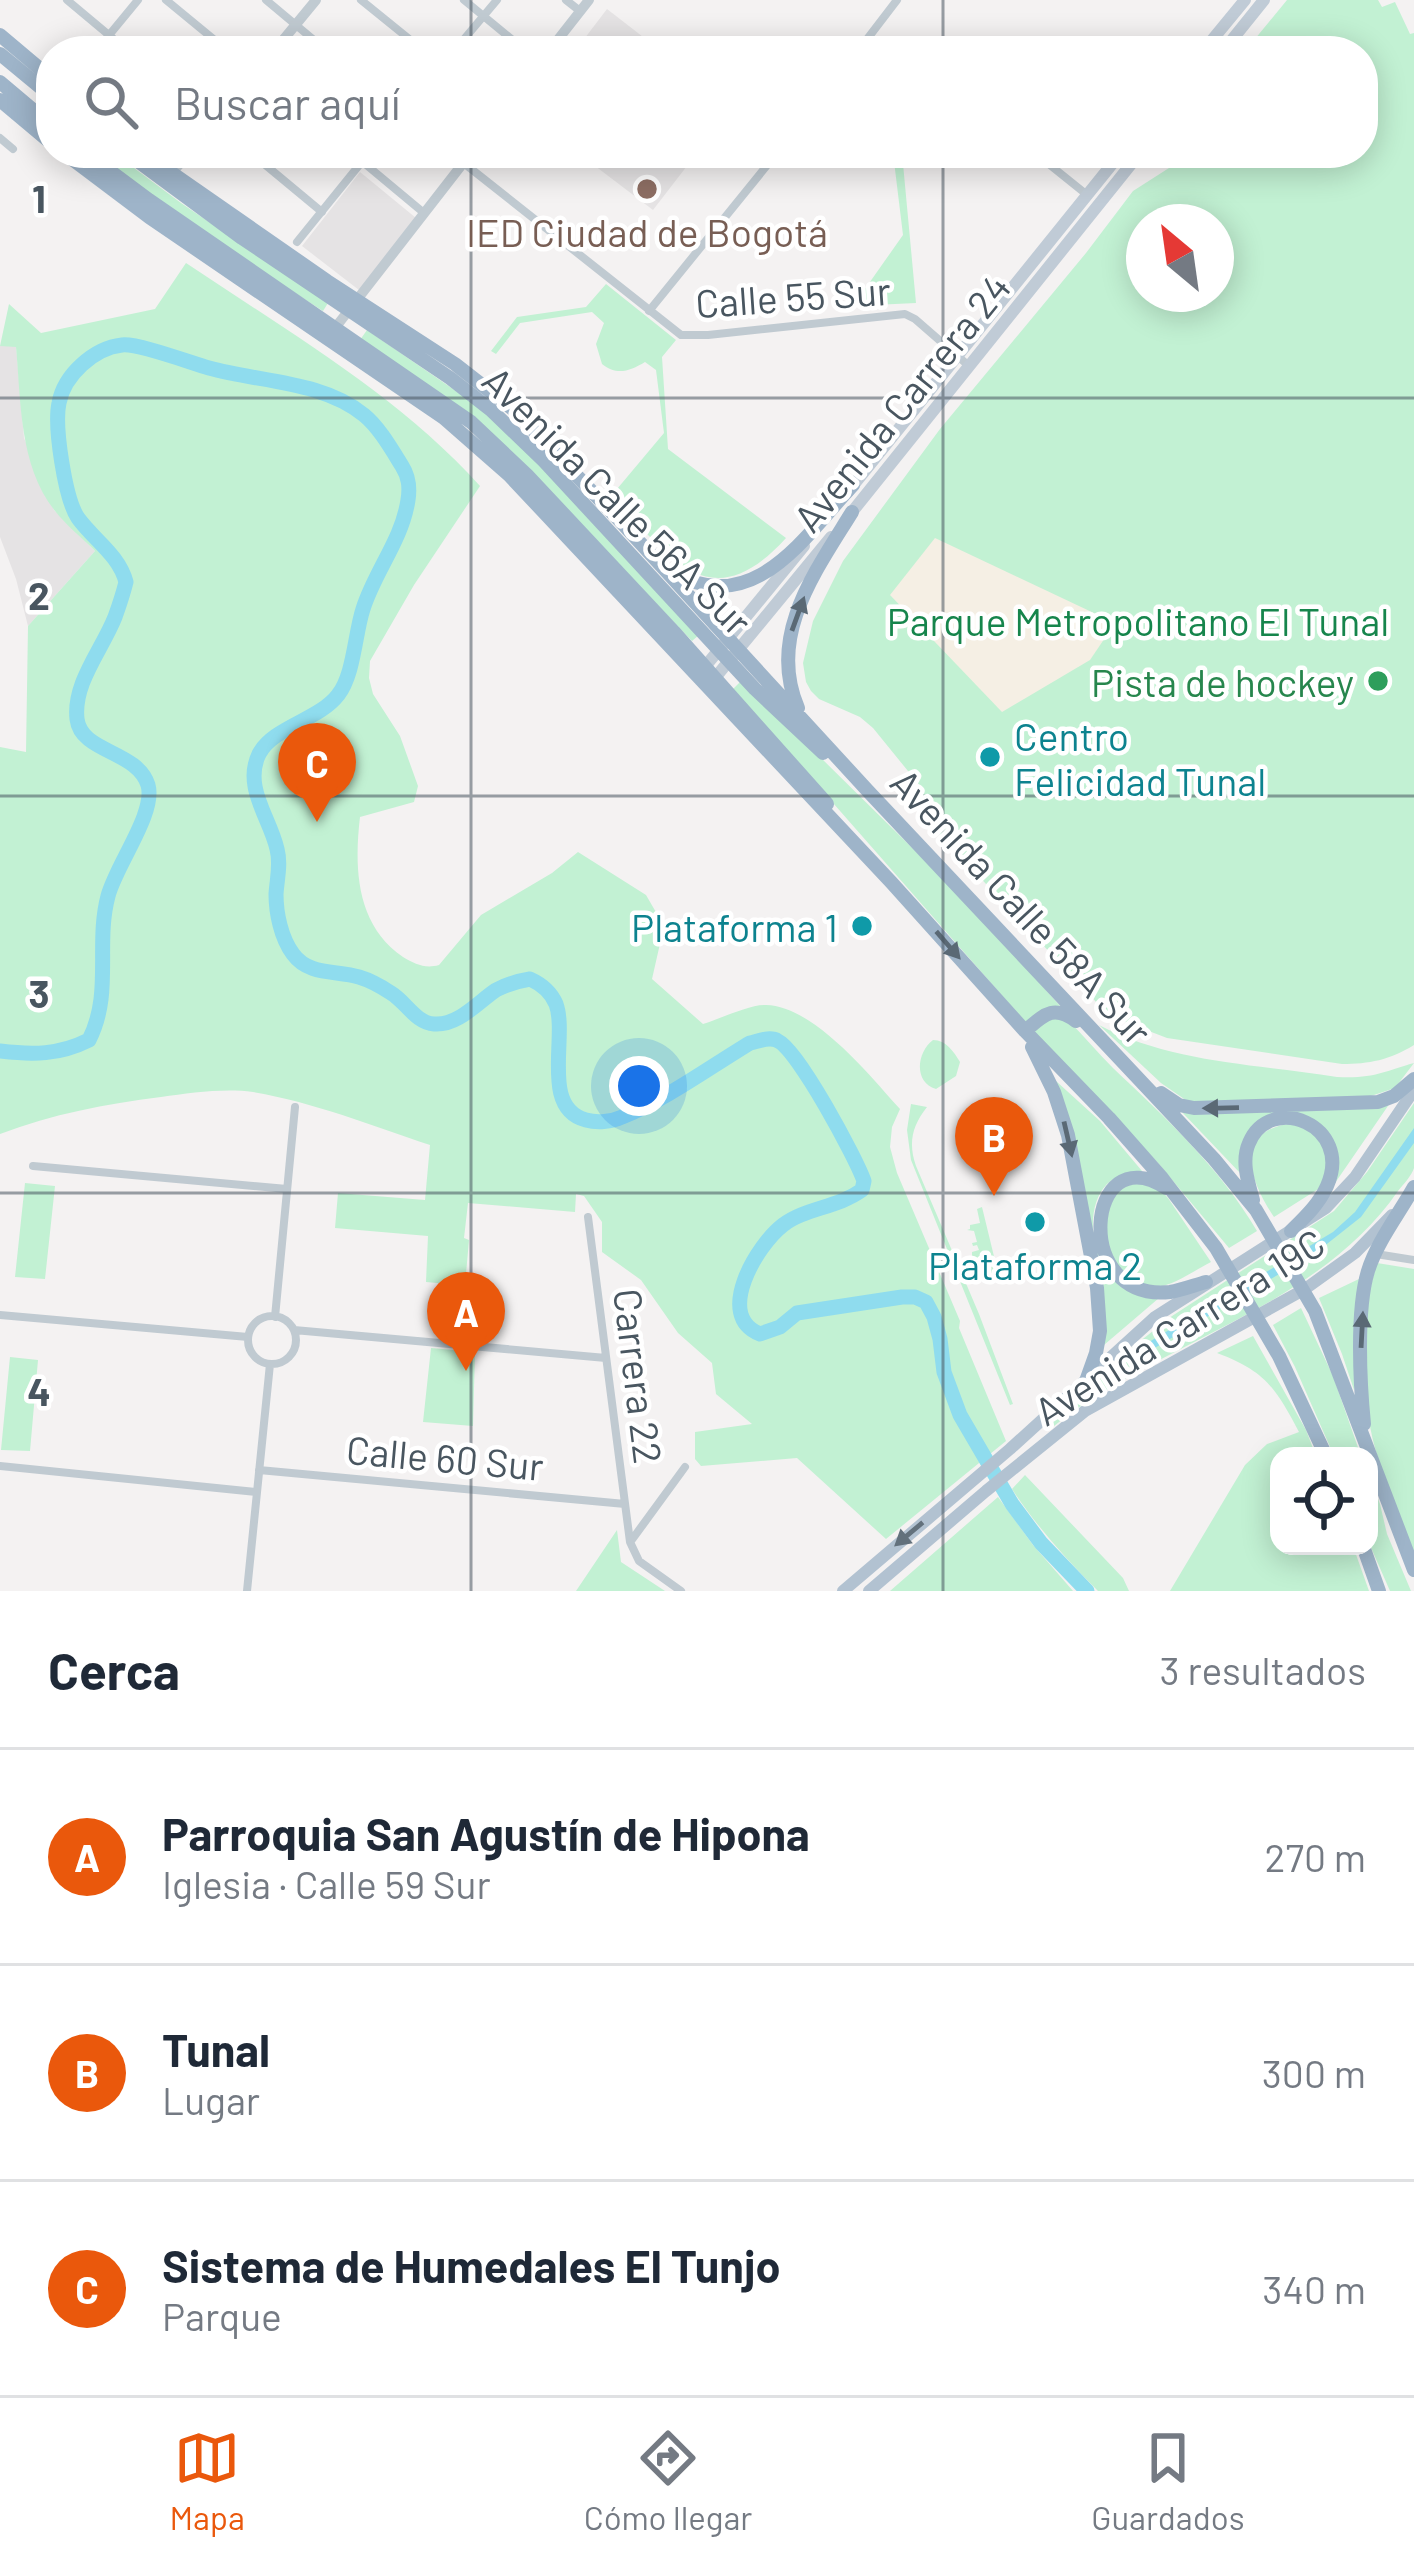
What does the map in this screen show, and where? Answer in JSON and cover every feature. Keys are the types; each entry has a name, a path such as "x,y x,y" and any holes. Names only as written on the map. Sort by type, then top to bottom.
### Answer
{"highway":[{"path":"1,42 36,84"},
{"path":"1,42 36,67"},
{"path":"1,89 17,114 36,130"},
{"path":"1,89 36,114"},
{"name":"Avenida Calle 56A Sur","path":"85,168 444,418 489,456 706,677"},
{"name":"Avenida Calle 56A Sur","path":"107,168 472,422 572,524 706,677"},
{"name":"Avenida Calle 56A Sur","path":"147,168 242,238 463,370 514,410 658,562 798,732 868,791"},
{"name":"Avenida Calle 56A Sur","path":"163,168 276,245 482,402 729,650"},
{"path":"172,232 224,252"},
{"path":"242,238 276,245"},
{"path":"463,370 482,402"},
{"path":"658,562 698,585 748,583 784,559 853,485"},
{"path":"538,506 572,524"},
{"path":"806,724 788,681 790,633 810,584 852,512"},
{"name":"Avenida Calle 58A Sur","path":"729,650 806,724 1139,1078 1260,1216"},
{"name":"Avenida Calle 58A Sur","path":"706,677 1178,1196 1216,1248 1269,1338 1322,1447"},
{"path":"1086,1381 1100,1331 1093,1267 1068,1135 1054,1092 1024,1031 1045,1015 1058,1012 1107,1044"},
{"path":"1139,1078 1174,1102 1194,1108 1383,1101 1414,1079"},
{"path":"1291,1231 1316,1205 1331,1173 1332,1159 1329,1145 1314,1125 1288,1118 1265,1125 1250,1139 1246,1174 1260,1216 1315,1311 1366,1447"},
{"path":"1178,1196 1151,1179 1122,1182 1104,1204 1102,1247 1120,1277 1144,1288 1169,1292 1206,1282"},
{"path":"1366,1447 1360,1391 1366,1279 1414,1186"},
{"path":"1378,1478 1414,1570"},
{"path":"1366,1555 1378,1587"}],"main road":[{"path":"1215,36 1243,0"},
{"path":"1234,36 1264,0"},
{"name":"Avenida Carrera 24","path":"706,677 852,512 1109,168"},
{"name":"Avenida Carrera 24","path":"729,650 853,485 1127,168"},
{"name":"Avenida Carrera 19C","path":"843,1591 1155,1317 1326,1208 1344,1191 1414,1090"},
{"name":"Avenida Carrera 19C","path":"869,1591 1093,1406 1324,1276 1377,1232 1414,1186"}],"street":[{"path":"67,0 109,35 138,0"},
{"path":"166,0 210,36"},
{"path":"266,0 309,36"},
{"path":"287,36 316,0"},
{"path":"361,0 405,36"},
{"path":"464,0 508,36"},
{"path":"467,36 497,0"},
{"path":"566,0 580,11"},
{"path":"561,36 589,0"},
{"path":"869,36 897,0"},
{"path":"0,138 13,149"},
{"path":"171,174 176,168"},
{"path":"269,168 322,212"},
{"path":"297,242 357,168"},
{"path":"369,168 425,214"},
{"path":"335,328 460,168"},
{"name":"Calle 55 Sur","path":"480,168 676,332 688,336 905,314 963,361"},
{"path":"649,311 765,168"},
{"path":"1054,168 1087,195"},
{"path":"275,1317 295,1107"},
{"path":"33,1166 287,1189"},
{"name":"Carrera 22","path":"588,1217 630,1542"},
{"path":"1376,1254 1414,1260"},
{"path":"0,1315 248,1337"},
{"path":"284,1319 293,1330 295,1344 289,1357 269,1364 252,1354 248,1337 257,1321 284,1319"},
{"path":"293,1330 606,1358"},
{"path":"247,1591 269,1364"},
{"path":"0,1466 257,1492"},
{"path":"681,1591 639,1561 630,1542 685,1467"},
{"name":"Calle 60 Sur","path":"259,1470 625,1504"}],"shaded area":[{"path":"607,9 642,36 586,36"},
{"path":"598,168 685,168 653,210"},
{"path":"360,172 416,218 359,290 302,246"},
{"path":"0,346 16,346 24,438 54,510 95,551 28,626 0,537"}],"green space":[{"name":"Parque Metropolitano El Tunal","path":"1287,0 1378,0 1382,7 1395,2 1410,34 1414,33 1414,1045 1388,1058 1342,1064 1167,1038 1115,1018 931,825 921,787 873,728 819,699 806,682 803,663 813,621 843,561 940,429 1133,191 1169,168 1378,168 1378,36 1257,36"},
{"path":"115,168 134,168 328,303 323,311"},
{"path":"895,168 903,168 916,303 853,306 903,235"},
{"path":"186,263 378,393 480,486 370,661 373,694 400,736 418,786 414,802 360,817 362,894 387,944 416,964 439,965 481,915 578,852 646,895 664,926 652,979 703,1024 759,1005 784,1008 840,1045 900,1109 890,1147 897,1173 1006,1441 886,1539 797,1458 701,1466 695,1459 695,1432 752,1424 716,1394 712,1363 678,1333 641,1280 602,1252 602,1222 584,1196 576,1194 575,1212 468,1203 464,1238 469,1240 466,1274 472,1275 471,1286 426,1282 428,1236 335,1228 338,1193 425,1200 430,1145 298,1102 230,1091 99,1107 0,1134 0,747 26,752 28,626 95,551 59,516 34,474 24,432 16,347 0,346 9,304 41,333 155,309"},
{"path":"606,284 676,340 662,357 668,449 786,538 759,563 735,575 713,578 672,558 612,495 664,433 656,370 645,362 624,371 602,364 596,344 604,323 592,312 520,323 496,354 491,351 517,317 586,307"},
{"path":"367,330 485,411 699,635 692,641 561,504 360,340"},
{"path":"742,680 967,902 1061,1007 1027,1024 733,689"},
{"path":"1046,1018 1068,1020 1209,1165 1257,1231 1229,1248 1158,1163 1032,1031"},
{"path":"1099,1025 1185,1055 1337,1077 1370,1076 1414,1063 1395,1088 1368,1097 1190,1103 1161,1083"},
{"path":"933,1040 946,1044 960,1062 956,1076 936,1089 924,1080 920,1066"},
{"path":"1056,1081 1100,1121 1142,1171 1107,1184 1095,1206 1093,1233 1100,1260 1115,1280 1159,1298 1104,1345"},
{"path":"1390,1103 1333,1186 1334,1146 1326,1132 1308,1118 1251,1129 1241,1150 1240,1173 1180,1110"},
{"path":"1414,1103 1413,1171 1364,1232 1280,1295 1138,1372 1049,1430 1046,1426 1172,1316 1334,1211"},
{"path":"911,1104 927,1107 913,1135 916,1166 1013,1404 911,1160 907,1130"},
{"path":"1295,1123 1317,1132 1328,1158 1323,1186 1274,1217 1257,1187 1251,1158 1261,1135"},
{"path":"1133,1181 1156,1185 1211,1262 1157,1287 1139,1283 1123,1271 1106,1246 1104,1228 1110,1198"},
{"path":"25,1183 55,1186 45,1279 15,1277"},
{"path":"982,1207 999,1277 985,1281 976,1264 980,1260 972,1256 979,1250 972,1243 977,1242 974,1231 967,1230 980,1223 977,1209"},
{"path":"1377,1263 1414,1269 1414,1553 1370,1426 1364,1355"},
{"path":"1359,1279 1354,1390 1319,1298"},
{"path":"1301,1308 1333,1376 1358,1447 1330,1447 1273,1325"},
{"path":"1253,1336 1313,1447 1270,1447 1270,1555 1356,1555 1369,1591 1170,1591 1245,1465 1267,1444 1299,1432 1267,1382 1217,1353"},
{"path":"431,1348 475,1352 473,1426 423,1422"},
{"path":"10,1357 38,1360 30,1451 1,1450"},
{"path":"1025,1475 1123,1578 1129,1591 1098,1591 1063,1555 1012,1489"},
{"path":"998,1497 1073,1591 890,1591"},
{"path":"1378,1499 1411,1591 1390,1591 1374,1555 1378,1555"},
{"path":"617,1530 621,1562 665,1591 576,1591"}],"sand":[{"path":"935,538 1115,623 1090,660 1002,712 890,595"}],"water":[{"path":"1414,1128 1414,1143 1361,1217 1318,1251 1153,1349 1149,1342 1333,1232 1355,1212"}],"waterway":[{"path":"0,1051 46,1053 89,1040 100,1005 108,896 149,797 142,774 88,739 77,719 79,693 126,582 112,556 78,518 69,495 58,428 59,403 67,383 91,357 111,347 130,345 330,395 370,420 406,474 409,495 400,529 363,609 343,687 330,704 266,745 255,766 256,790 278,855 277,909 289,948 307,966 375,984 434,1024 459,1017 504,986 534,981 556,1004 559,1087 564,1101 572,1113 590,1121 613,1120 638,1110 750,1043 778,1041 812,1083 864,1181 862,1190 852,1196 792,1219 762,1248 740,1297 747,1325 760,1334 780,1327 797,1313 902,1297 926,1302 960,1415 1012,1504 1087,1591"}],"place":[{"name":"IED Ciudad de Bogotá","path":"647,189"},
{"name":"Pista de hockey","path":"1378,681"},
{"name":"Centro Felicidad Tunal","path":"990,757"},
{"name":"Sistema de Humedales El Tunjo","path":"317,822"},
{"name":"Plataforma 1","path":"862,926"},
{"name":"Tunal","path":"994,1196"},
{"name":"Plataforma 2","path":"1035,1222"},
{"name":"Parroquia San Agustín de Hipona","path":"466,1371"}]}
